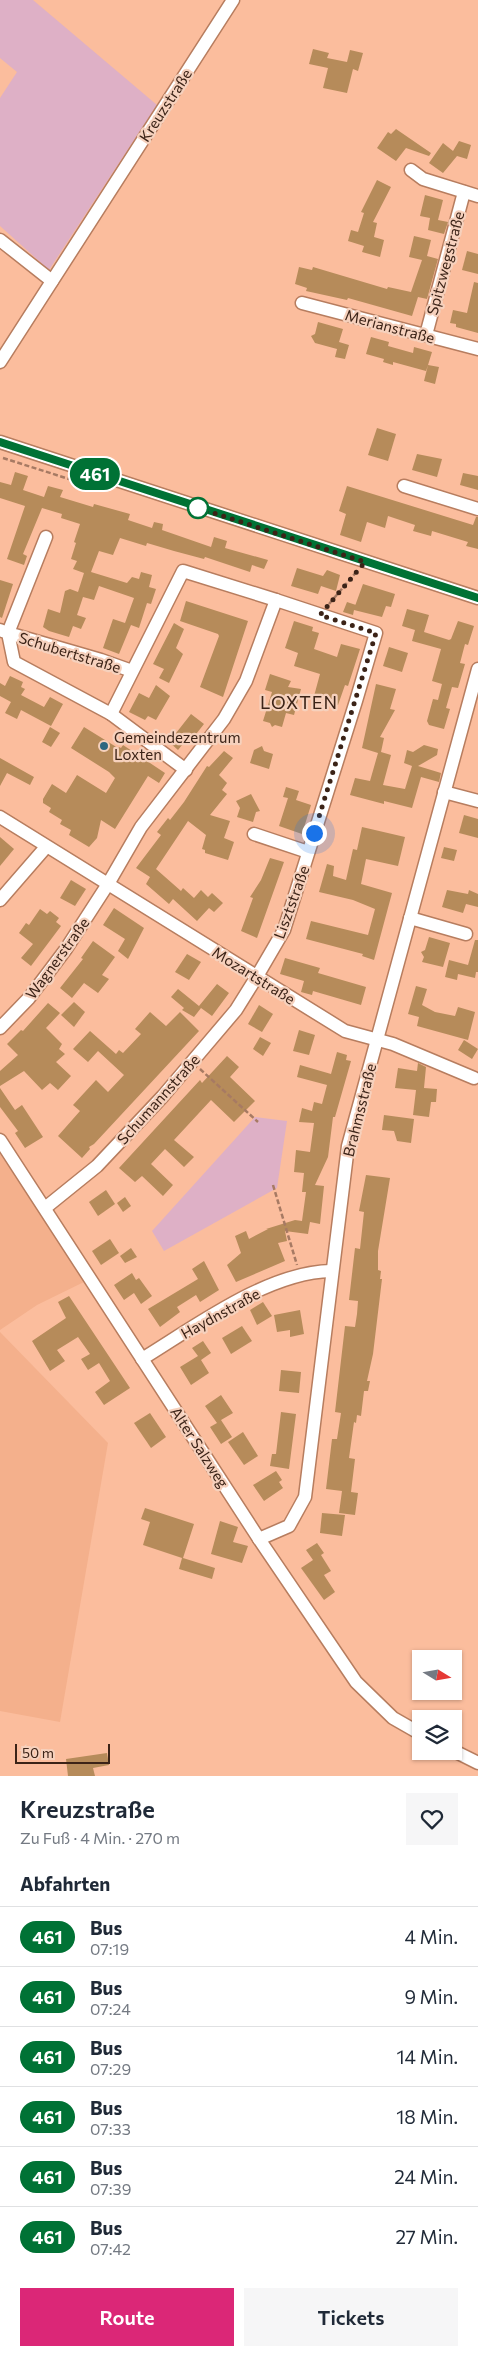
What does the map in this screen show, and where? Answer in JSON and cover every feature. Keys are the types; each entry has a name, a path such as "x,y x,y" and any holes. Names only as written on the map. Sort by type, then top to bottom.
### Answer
{"street":[{"name":"Kreuzstraße","path":"0,362 232,0"},
{"name":"Spitzwegstraße","path":"411,170 423,179 478,196"},
{"name":"Spitzwegstraße","path":"426,335 464,192"},
{"path":"0,240 52,281"},
{"name":"Merianstraße","path":"302,303 478,349"},
{"path":"0,442 478,598"},
{"path":"404,486 478,509"},
{"path":"4,631 46,537"},
{"name":"Schubertstraße","path":"110,714 183,571 276,600"},
{"path":"108,884 141,827 224,719 246,682 276,600"},
{"name":"Lisztstraße","path":"256,978 284,930 376,633 276,600"},
{"name":"Schubertstraße","path":"4,631 132,671"},
{"name":"Schubertstraße","path":"4,631 14,662 110,714 186,770"},
{"name":"Brahmsstraße","path":"259,1539 289,1526 305,1497 331,1271 348,1146 478,669"},
{"path":"444,792 478,801"},
{"name":"Mozartstraße","path":"0,817 256,978 345,1031 392,1044 474,1078"},
{"name":"Lisztstraße","path":"254,834 308,852"},
{"path":"0,900 46,846"},
{"name":"Wagnerstraße","path":"0,1028 29,998 66,949 108,884"},
{"path":"410,918 466,934"},
{"name":"Schumannstraße","path":"45,1208 97,1166 192,1062 236,1010 256,978"},
{"name":"Alter Salzweg","path":"0,1140 259,1539 356,1682 393,1718 412,1729"},
{"name":"Haydnstraße","path":"142,1359 247,1295 313,1271 331,1271"},
{"path":"462,1755 478,1763"}],"path":[{"path":"320,615 365,562"},
{"path":"192,1062 258,1122"},
{"path":"273,1185 300,1275"}],"shaded area":[{"path":"0,0 33,0 157,105 49,270 0,226 0,98 17,72 0,58"},
{"path":"255,1117 287,1121 277,1188 164,1251 152,1231"},
{"path":"0,1154 86,1281 37,1305 0,1330"},
{"path":"0,1332 108,1443 60,1722 0,1711"}],"building":[{"path":"313,49 329,53 327,58 347,62 350,50 363,53 358,71 353,69 347,93 323,88 328,68 309,64"},
{"path":"396,129 431,153 429,156 406,148 396,161 377,148 388,132 391,134"},
{"path":"459,141 471,145 467,159 457,156 443,173 429,163 443,143 453,151"},
{"path":"377,180 391,187 373,222 377,223 374,237 384,240 380,257 362,252 364,246 348,241 351,230 358,232 364,213 361,212"},
{"path":"425,195 443,200 438,220 448,222 444,234 428,230 430,218 420,216"},
{"path":"414,236 431,240 427,256 438,259 427,299 418,297 412,316 348,298 347,300 306,291 307,288 295,284 299,267 312,270 313,267 387,289 388,287 411,292 422,260 409,257"},
{"path":"467,251 478,254 478,274 462,270"},
{"path":"474,282 478,283 478,333 456,327 456,324 450,323 453,310 467,313"},
{"path":"318,322 343,329 339,342 349,345 345,359 335,357 337,349 315,343 311,336 315,334"},
{"path":"371,337 389,342 388,346 413,353 414,347 432,352 426,371 393,362 393,365 383,362 384,359 366,354"},
{"path":"428,365 439,367 435,384 424,381"},
{"path":"377,428 396,434 388,461 368,455"},
{"path":"417,454 442,459 437,477 412,470"},
{"path":"15,472 28,476 23,490 44,497 48,486 63,490 60,497 93,507 94,504 130,514 128,520 152,528 154,522 163,524 162,530 211,547 214,537 227,541 225,548 268,560 264,569 252,565 250,572 205,557 204,559 147,543 146,546 120,538 113,555 99,551 91,572 127,583 132,577 139,579 141,572 152,575 149,587 156,589 151,604 147,603 139,628 131,625 119,654 103,648 113,619 125,623 134,598 99,586 94,600 83,597 77,615 86,618 81,629 73,626 69,637 49,631 43,627 48,609 60,613 65,591 70,589 78,592 84,573 73,569 77,561 71,559 80,524 61,518 62,514 42,508 23,554 27,556 24,565 7,559 25,506 0,498 0,482 11,485"},
{"path":"463,473 478,476 478,490 460,485"},
{"path":"347,486 473,525 476,517 478,517 478,549 466,546 468,542 432,531 431,536 413,531 415,525 388,516 385,528 367,522 361,542 340,535 346,514 339,511"},
{"path":"297,568 323,576 327,570 340,575 336,591 321,586 318,594 291,586"},
{"path":"0,580 13,584 2,618 0,617"},
{"path":"363,584 395,594 391,607 386,606 382,617 354,610 353,615 343,612 347,602 355,605"},
{"path":"186,601 248,621 223,697 200,687 219,636 218,634 180,621"},
{"path":"407,609 429,615 424,632 449,640 458,621 474,626 468,645 465,644 460,663 465,664 458,688 452,687 446,708 450,709 444,729 429,725 427,721 433,699 438,700 442,684 432,681 441,649 412,641 415,630 402,626"},
{"path":"294,621 313,627 312,631 319,633 314,649 337,657 341,644 360,649 348,686 345,685 338,705 323,701 323,698 314,696 320,674 294,666 298,653 285,648"},
{"path":"174,623 184,629 176,648 183,654 169,683 159,678 164,669 153,664"},
{"path":"389,647 408,653 402,672 383,666"},
{"path":"270,674 291,681 288,687 301,689 294,715 286,713 282,727 275,725 272,727 270,723 263,721 272,692 265,690"},
{"path":"10,676 23,682 21,687 25,689 21,695 44,707 50,697 63,704 51,726 21,710 17,719 5,713 11,702 0,696 0,683 5,686"},
{"path":"376,684 396,689 390,709 395,710 380,737 384,738 381,752 391,755 383,785 405,789 412,766 404,763 407,750 413,752 424,745 438,749 437,755 418,766 441,773 439,782 421,777 412,808 384,801 384,804 350,795 355,778 370,781 378,753 362,748"},
{"path":"156,685 170,696 156,720 148,716 145,720 129,712 139,693 149,698"},
{"path":"191,714 204,724 189,743 186,740 178,750 169,742"},
{"path":"50,727 60,733 51,747 42,742"},
{"path":"84,727 118,748 121,748 123,745 165,773 159,783 148,776 115,829 101,820 97,838 89,847 69,835 71,830 60,824 62,820 49,812 51,808 43,803 43,799 52,784 66,793 77,775 106,793 115,778 109,772 71,748"},
{"path":"262,746 264,751 273,754 269,769 250,763 254,750"},
{"path":"224,751 233,758 219,775 227,783 222,790 227,794 210,815 230,821 224,838 234,842 228,860 205,853 205,850 202,849 206,835 188,821 156,869 181,891 183,888 194,898 201,890 208,897 212,893 223,903 214,912 209,908 197,921 173,899 169,904 146,884 150,877 136,868 161,835 157,832 168,818 170,820 184,802 207,766 209,767"},
{"path":"0,758 34,777 30,785 7,773 0,786"},
{"path":"286,787 299,791 296,800 311,805 302,834 279,826 288,798 283,797"},
{"path":"251,794 260,811 256,812 253,822 237,817 240,808 236,801"},
{"path":"464,815 478,819 478,838 459,833"},
{"path":"362,827 405,837 398,866 366,859 361,884 392,893 374,960 362,956 363,954 306,939 311,921 368,935 375,909 353,900 319,892 327,864 334,866 333,876 346,880 353,849 357,850"},
{"path":"0,837 14,849 0,866"},
{"path":"444,847 457,850 454,861 441,858"},
{"path":"270,858 284,862 257,938 241,931 253,898 250,897 261,880"},
{"path":"71,880 86,889 75,906 60,898"},
{"path":"447,890 468,894 469,890 478,894 478,907 466,904 463,913 442,907"},
{"path":"114,908 144,928 128,959 118,951 125,939 103,925"},
{"path":"40,909 47,914 50,911 59,918 56,922 61,926 31,966 21,958 33,944 19,933 26,923 29,925"},
{"path":"429,937 450,943 443,967 422,962 424,957 421,952 425,950"},
{"path":"475,940 478,940 478,972 476,972 475,978 458,974 457,980 445,977 449,960 468,965"},
{"path":"93,941 115,957 102,975 109,979 98,993 84,983 72,998 60,988 83,959 81,958"},
{"path":"187,954 201,962 189,980 175,972"},
{"path":"285,958 320,968 318,973 366,987 361,1005 313,991 312,995 301,992 304,981 280,974"},
{"path":"217,984 229,993 212,1016 201,1008 194,1017 182,1010 184,1008 171,997 178,989 199,1006"},
{"path":"416,986 427,989 422,1005 435,1012 455,1016 458,1007 475,1012 468,1040 417,1026 419,1017 408,1014"},
{"path":"74,1002 85,1012 74,1027 61,1015"},
{"path":"48,1003 60,1013 46,1028 62,1044 59,1049 65,1054 56,1062 71,1076 58,1090 50,1083 42,1090 24,1071 0,1086 0,1071 18,1055 7,1044 21,1030 23,1031"},
{"path":"259,1005 273,1014 262,1032 248,1024"},
{"path":"150,1012 166,1026 180,1012 199,1031 94,1144 89,1147 90,1149 82,1158 58,1136 80,1111 73,1105 96,1080 108,1092 124,1075 98,1051 88,1062 73,1049 90,1031 116,1054 119,1050 123,1053 141,1034 135,1029"},
{"path":"299,1030 315,1035 309,1055 293,1051"},
{"path":"260,1037 271,1043 263,1056 253,1049"},
{"path":"464,1040 478,1049 472,1059 458,1050"},
{"path":"337,1052 347,1055 346,1060 351,1061 335,1117 333,1117 328,1157 315,1185 324,1186 320,1224 310,1222 308,1234 285,1231 287,1241 278,1243 285,1261 236,1282 227,1265 241,1253 235,1236 246,1231 249,1239 268,1229 266,1229 295,1220 302,1221 306,1192 302,1192 304,1173 294,1172 296,1150 310,1152 314,1123 299,1122 302,1108 312,1111 314,1102 322,1104 327,1085 297,1077 300,1065 331,1074"},
{"path":"227,1056 239,1067 230,1077 255,1101 234,1122 211,1100 174,1140 194,1157 184,1167 165,1149 151,1164 173,1185 163,1196 142,1176 135,1182 119,1168 200,1080 202,1083"},
{"path":"418,1063 426,1067 424,1088 437,1089 436,1102 431,1102 429,1117 413,1115 416,1090 395,1088 398,1068 417,1071"},
{"path":"0,1088 15,1110 22,1105 43,1137 25,1148 15,1133 18,1131 0,1107"},
{"path":"384,1115 414,1119 411,1143 397,1141 394,1131 382,1130"},
{"path":"366,1175 390,1178 378,1251 378,1270 381,1271 380,1279 382,1279 373,1354 367,1381 370,1381 368,1391 364,1391 361,1416 357,1415 356,1423 354,1422 349,1458 355,1459 351,1492 358,1493 355,1515 339,1513 342,1491 326,1489 332,1439 337,1439 341,1413 335,1412 345,1326 355,1327 357,1314 358,1301 349,1300 355,1248 360,1249 364,1212 359,1211"},
{"path":"106,1190 115,1204 98,1216 89,1202"},
{"path":"125,1197 131,1206 123,1212 117,1203"},
{"path":"110,1239 119,1253 101,1265 92,1251"},
{"path":"131,1248 137,1257 125,1263 120,1256"},
{"path":"204,1261 219,1290 200,1302 196,1295 177,1307 180,1312 160,1327 148,1309 198,1279 192,1269"},
{"path":"132,1273 136,1280 139,1278 152,1296 141,1304 134,1293 124,1300 114,1285"},
{"path":"69,1296 130,1388 104,1405 95,1392 110,1381 99,1363 88,1370 81,1359 90,1354 78,1337 57,1350 65,1361 50,1371 32,1341 66,1318 58,1302"},
{"path":"263,1302 272,1316 257,1325 250,1310"},
{"path":"300,1310 304,1334 290,1337 290,1330 277,1332 274,1315"},
{"path":"242,1326 252,1341 231,1354 222,1338"},
{"path":"203,1341 211,1353 201,1360 209,1373 191,1385 180,1367 198,1356 192,1348"},
{"path":"281,1370 301,1372 299,1393 279,1391"},
{"path":"221,1395 233,1413 221,1420 232,1437 221,1444 210,1427 217,1423 205,1406"},
{"path":"281,1412 296,1414 289,1469 270,1466 272,1454 276,1454"},
{"path":"150,1413 166,1437 151,1448 134,1423"},
{"path":"243,1432 258,1456 244,1465 228,1442"},
{"path":"276,1471 282,1480 279,1482 283,1488 264,1501 253,1485"},
{"path":"145,1508 194,1524 183,1558 215,1568 212,1579 179,1569 182,1558 143,1545 150,1522 141,1519"},
{"path":"322,1513 345,1515 342,1536 320,1533"},
{"path":"220,1521 238,1527 233,1542 248,1546 242,1563 211,1554"},
{"path":"317,1543 324,1553 321,1555 331,1571 324,1575 335,1592 324,1600 301,1568 313,1560 306,1550"},
{"path":"107,1753 109,1765 93,1768 95,1776 68,1776 66,1759"}],"bus line":[{"name":"461","path":"0,442 478,598"}],"place":[{"name":"Gemeindezentrum Loxten","path":"104,746"}],"district":[{"name":"LOXTEN","path":"299,702"}],"route":[{"path":"198,508 365,562 320,615 376,633 314,833"}]}
